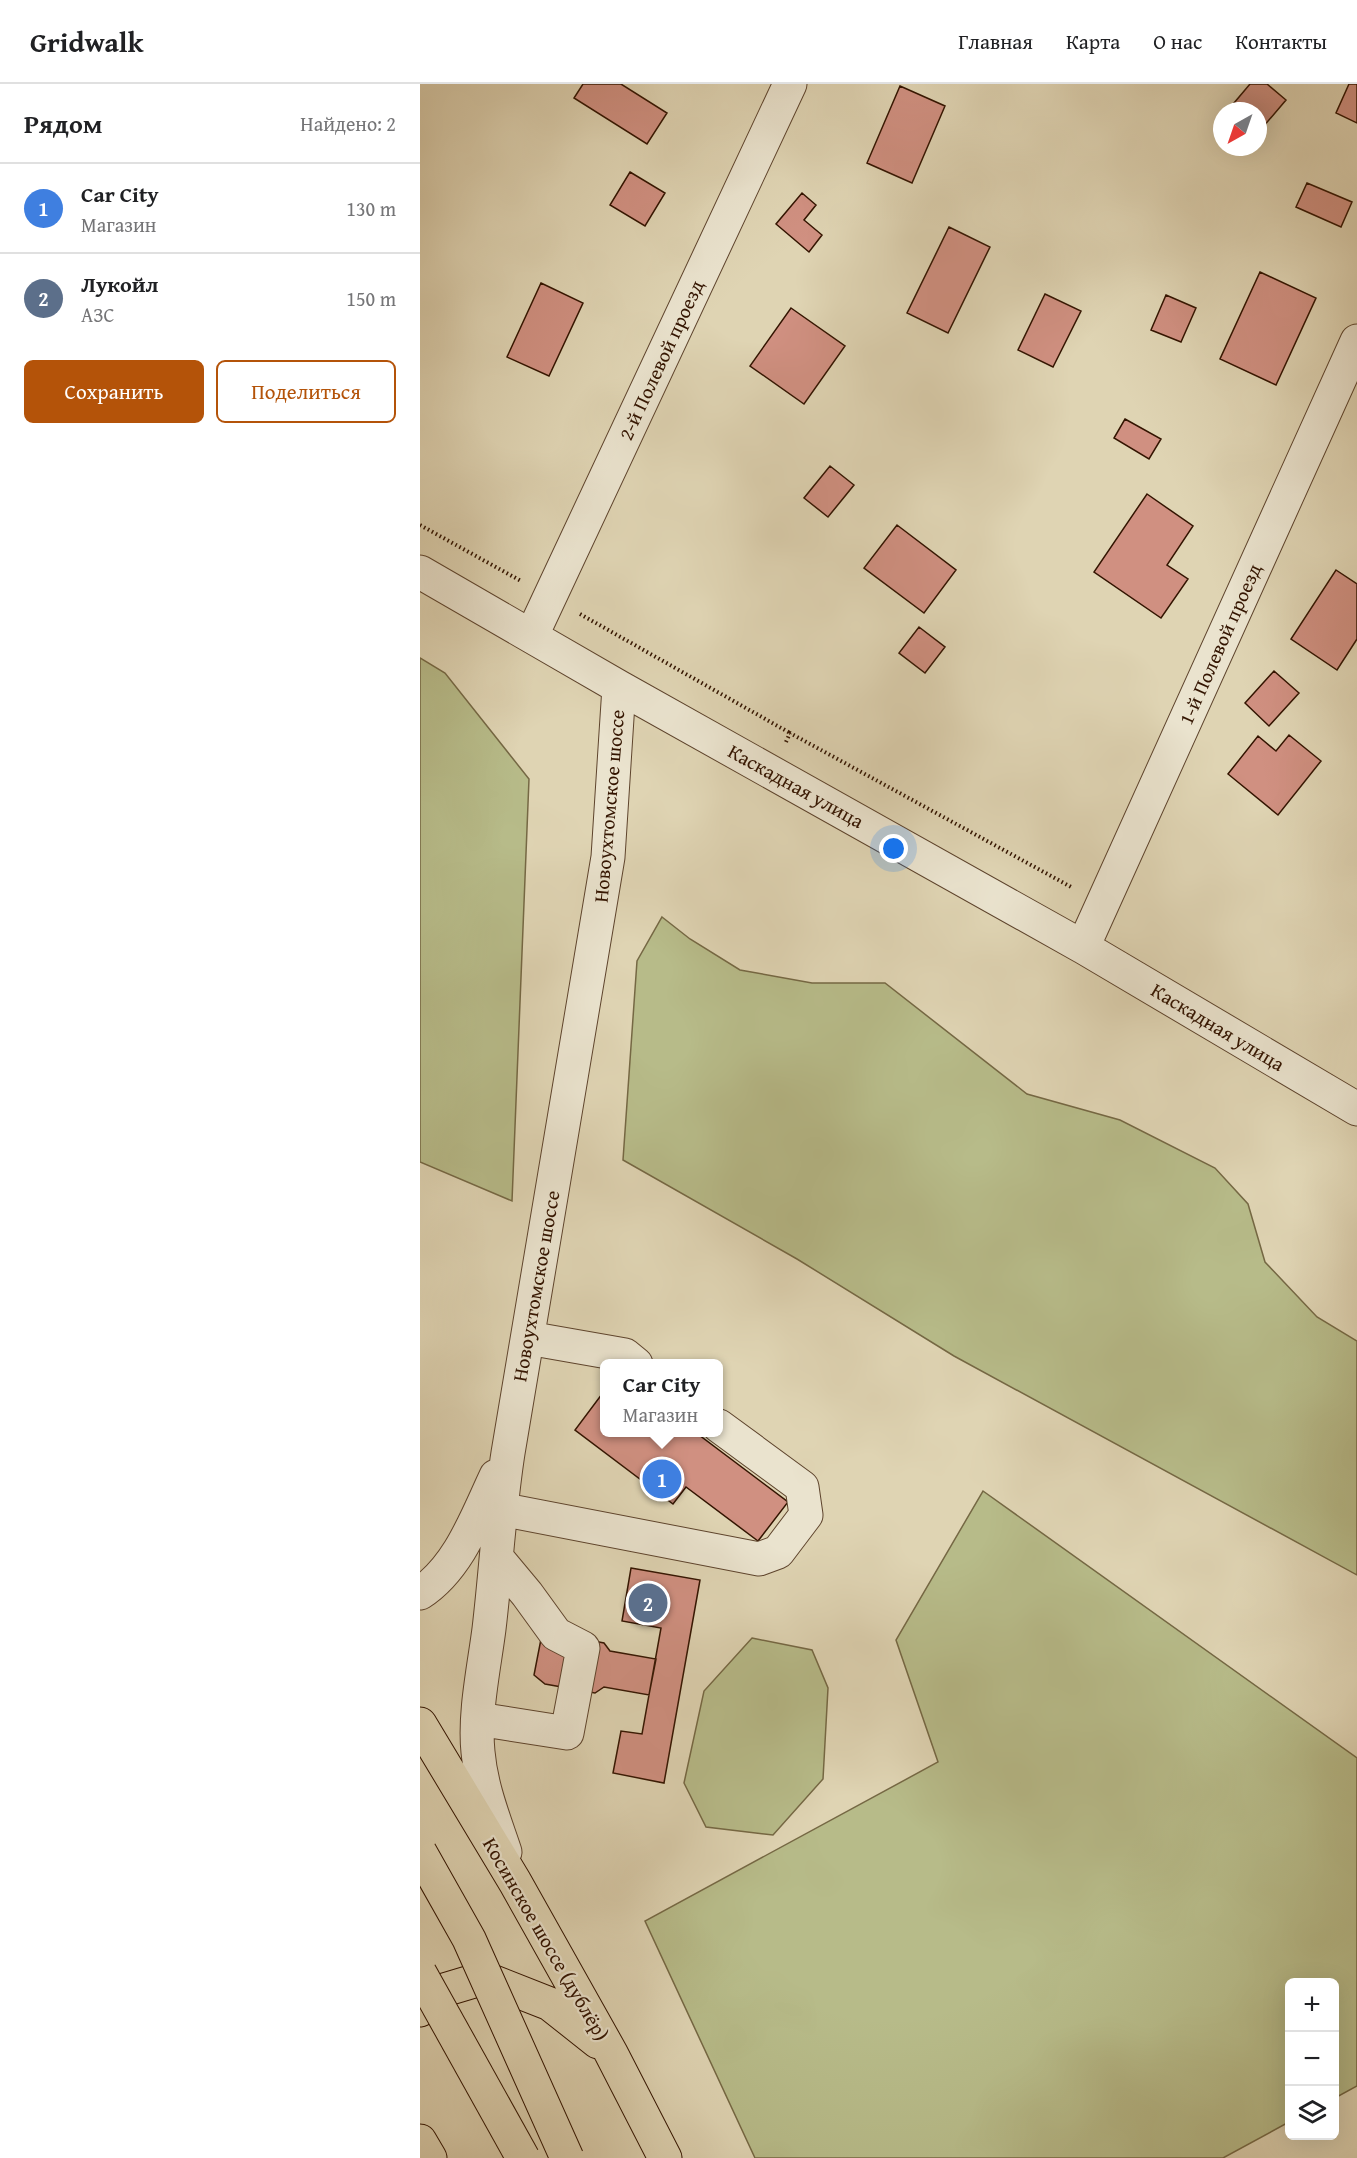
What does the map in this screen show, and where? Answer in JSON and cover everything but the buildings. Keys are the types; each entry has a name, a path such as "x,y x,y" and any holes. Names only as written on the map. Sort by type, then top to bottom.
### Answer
{"main road":[{"name":"Косинское шоссе (дублёр)","path":"420,1724 515,1882 611,2053 665,2158"},
{"path":"420,1852 469,1939 567,2158"},
{"path":"420,1973 523,2158"},
{"path":"420,2010 434,1993 484,1978 550,2004 611,2053"},
{"path":"420,2141 430,2158"}],"street":[{"name":"2-й Полевой проезд","path":"532,635 790,84"},
{"name":"1-й Полевой проезд","path":"1083,947 1357,341"},
{"name":"Каскадная улица","path":"420,572 619,687 1083,947 1357,1109"},
{"name":"Новоухтомское шоссе","path":"515,1882 483,1788 477,1750 478,1719 508,1453 608,857 619,687"},
{"path":"528,1338 625,1355 630,1359"},
{"path":"500,1509 759,1559 778,1552 806,1515 802,1487 723,1428"},
{"path":"420,1593 430,1587 445,1571 460,1547 508,1453"},
{"path":"478,1719 567,1733 583,1648 556,1634 497,1558"}],"path":[{"path":"420,525 790,733 1102,904"},
{"path":"781,752 790,733"}],"green space":[{"path":"420,658 445,673 529,779 512,1201 420,1162"},
{"path":"662,917 690,939 740,970 812,983 885,983 1027,1094 1120,1120 1215,1168 1248,1204 1265,1262 1317,1317 1357,1341 1357,1575 954,1356 797,1259 623,1160 637,961"},
{"path":"983,1491 1357,1758 1357,2086 1339,2096 1339,1978 1285,1978 1285,2124 1223,2158 755,2158 645,1921 938,1762 896,1640"},
{"path":"752,1638 812,1650 828,1688 823,1779 773,1835 706,1827 684,1783 704,1691"}],"place":[{"name":"Car City","path":"662,1479"},
{"name":"Лукойл","path":"648,1603"}]}
